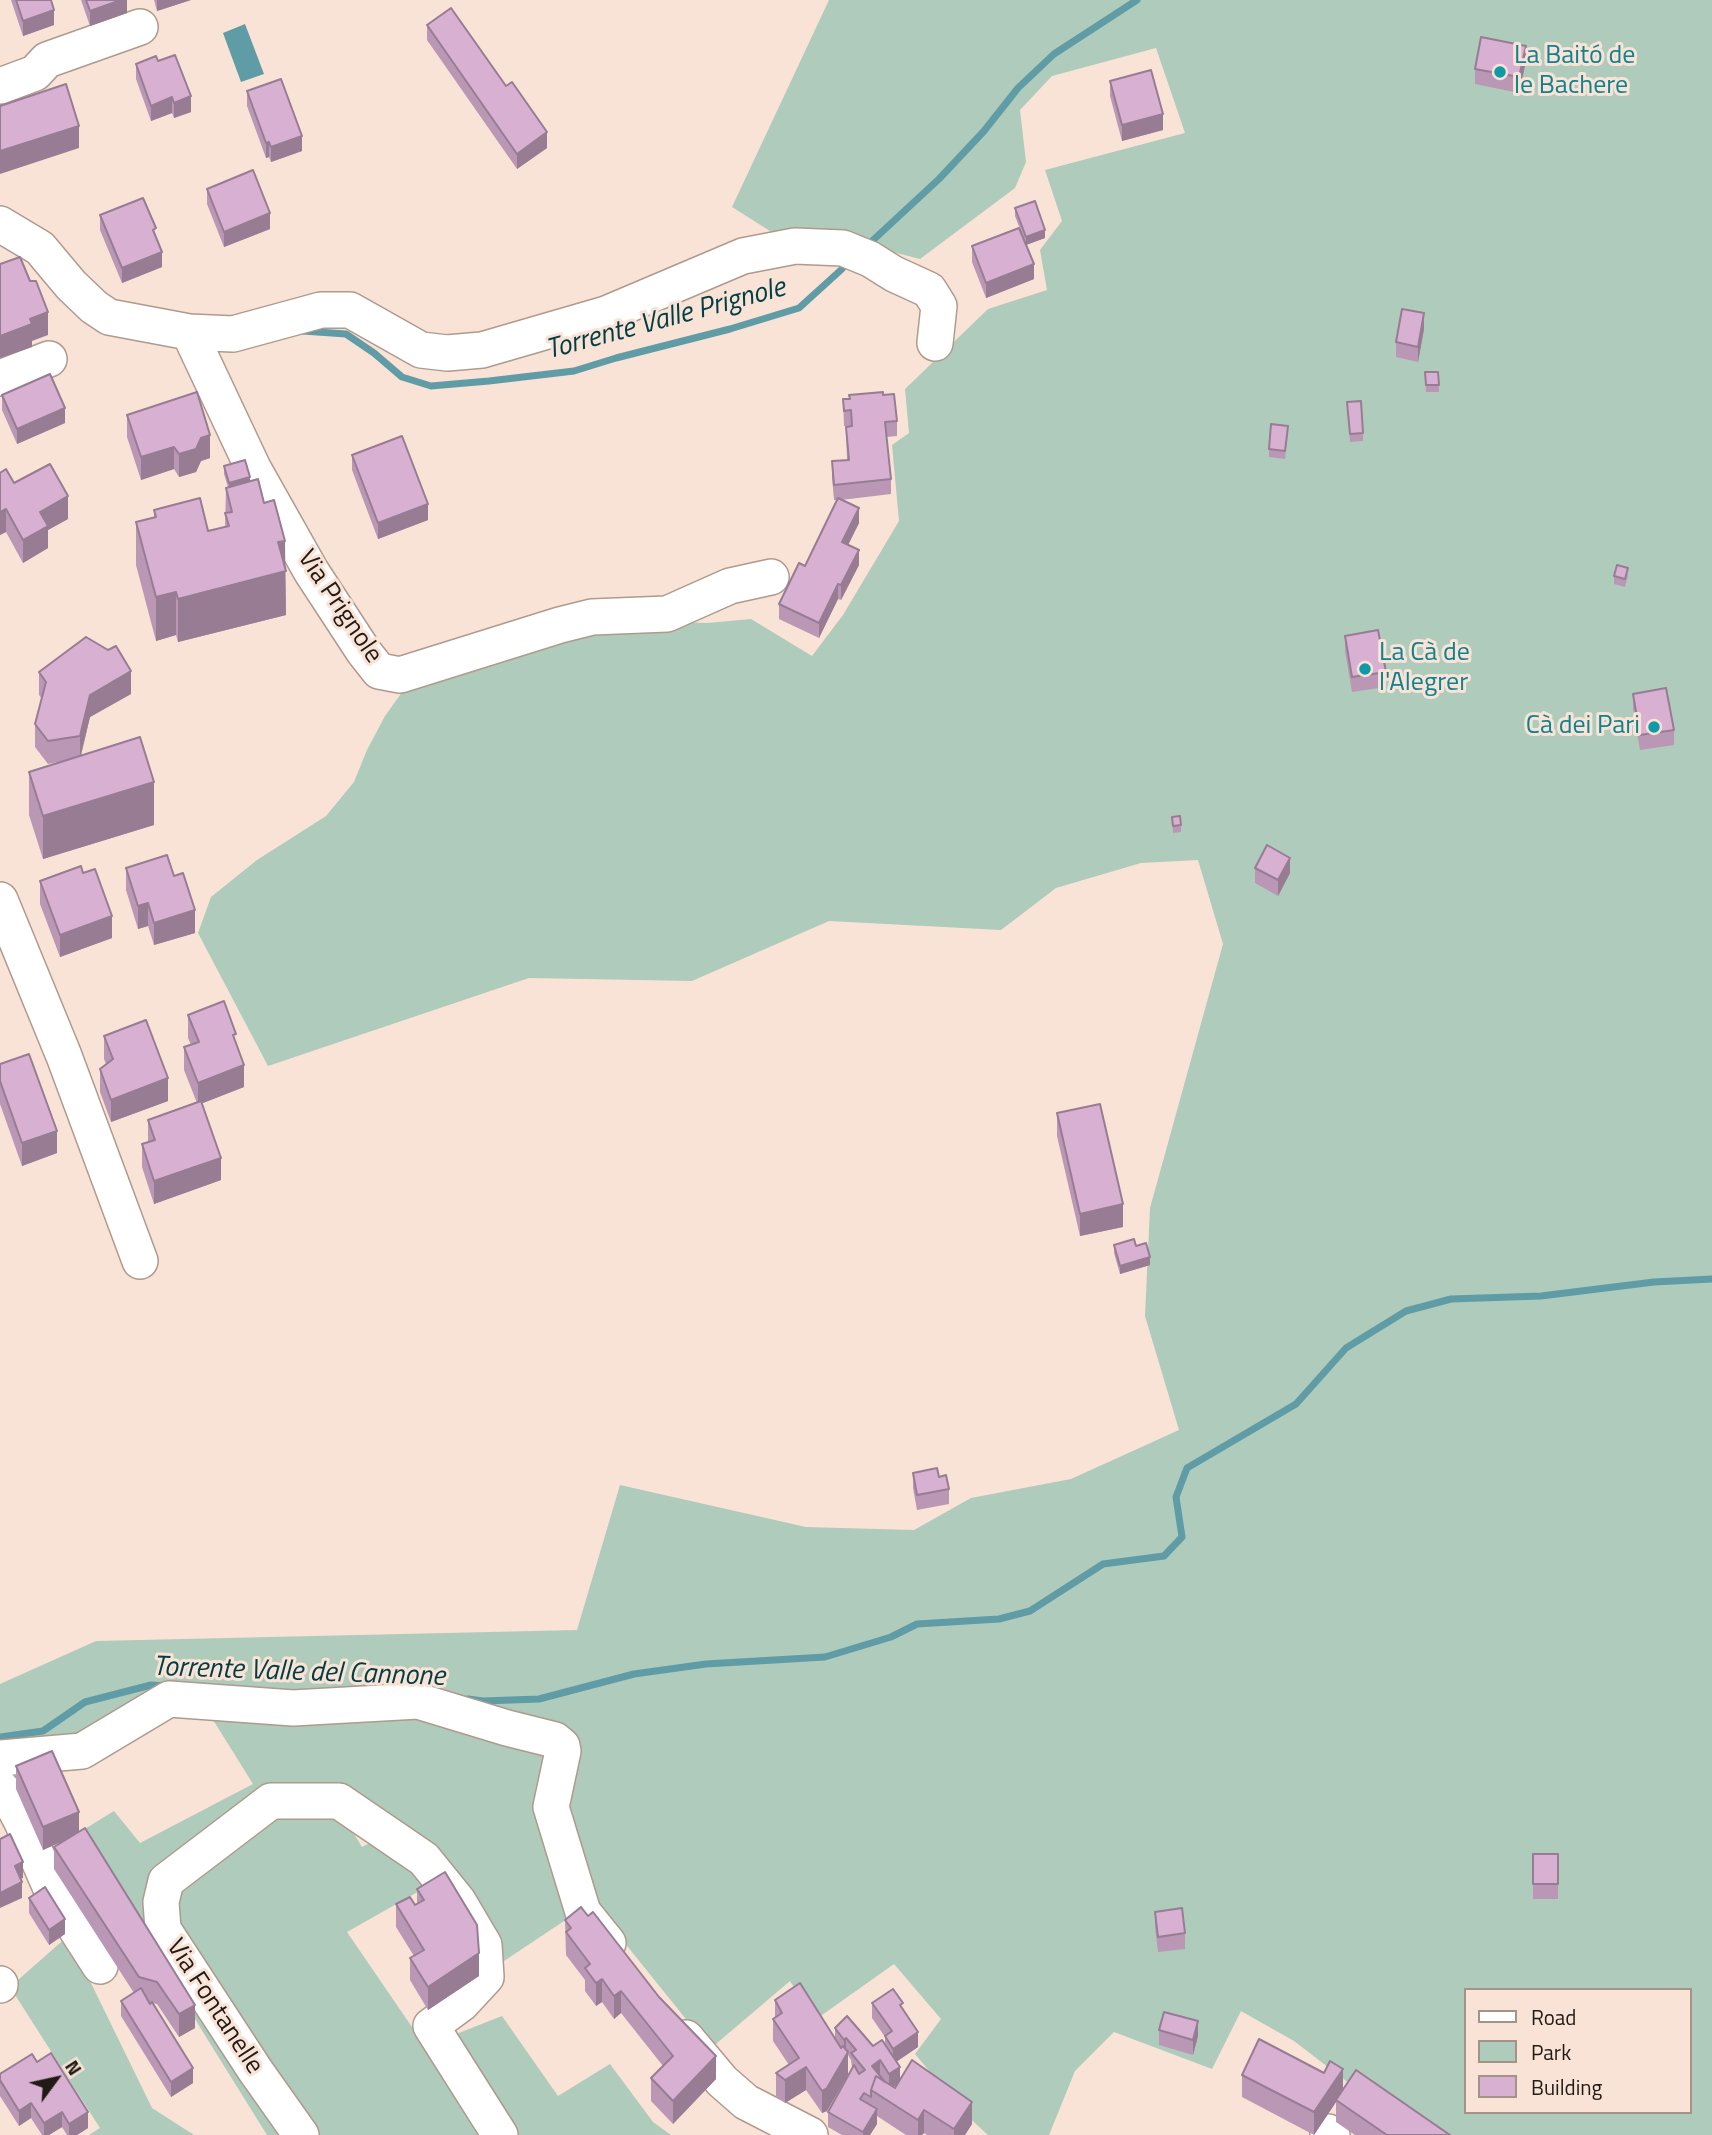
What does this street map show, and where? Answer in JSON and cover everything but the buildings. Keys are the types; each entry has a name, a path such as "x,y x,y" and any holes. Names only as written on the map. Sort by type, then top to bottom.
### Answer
{"street":[{"path":"0,86 35,73 47,61 140,27"},
{"path":"0,224 40,248 71,285 109,317 189,332 233,334 321,310 350,310 421,350 447,353 482,350 606,314 743,256 795,246 843,248 929,290 939,306 935,343"},
{"name":"Via Prignole","path":"189,332 253,468 311,571 379,671 400,675 592,617 667,614 730,586 771,577"},
{"path":"0,378 48,359"},
{"path":"0,900 64,1056 140,1261"},
{"path":"0,1758 82,1751 169,1699 293,1708 418,1701 555,1740 562,1746 563,1751 551,1807 583,1912 626,1965"},
{"path":"0,1787 22,1822 53,1893 100,1966"},
{"name":"Via Fontanelle","path":"301,2135 163,1929 161,1902 166,1881 271,1801 339,1801 424,1859 458,1901 484,1945 486,1977 461,2004 431,2026 500,2135"},
{"path":"670,2017 722,2081 746,2102 810,2135"}],"green space":[{"path":"829,0 1712,0 1712,2135 1422,2135 1294,2041 1241,2011 1212,2069 1114,2032 1075,2071 1049,2135 988,2135 965,2114 915,2054 941,2019 894,1964 815,2020 790,1981 710,2049 595,1906 554,1807 568,1740 479,1701 408,1690 290,1702 214,1693 94,1732 0,1745 0,1684 96,1641 577,1630 620,1485 806,1527 914,1530 971,1498 1071,1479 1179,1430 1145,1316 1150,1208 1223,944 1198,860 1141,863 1056,888 1001,930 829,921 692,981 529,978 268,1066 198,933 211,897 257,860 326,816 354,782 385,716 405,688 434,672 643,621 707,623 751,619 812,656 843,615 899,521 892,445 909,433 905,389 988,309 1047,290 1040,250 1062,221 1045,170 1185,133 1156,48 1052,76 1020,110 1026,162 1015,188 920,259 827,235 770,231 732,207"},
{"path":"418,1703 556,1748 576,1913 501,1963 415,1845 287,1796 156,1886 290,2135 267,2135 83,1830 114,1811 140,1843 253,1784 215,1723 199,1709"},
{"path":"340,1811 362,1847 379,1838 437,1881 347,1932 425,2046 491,2135 307,2135 169,1905 172,1882 260,1818"},
{"path":"68,1936 152,2108 194,2135 89,2135 100,2128 10,1987"},
{"path":"502,2016 558,2096 610,2064 653,2122 671,2135 509,2135 446,2038"}],"water":[{"path":"245,24 264,74 241,82 223,33"}],"waterway":[{"name":"Torrente Valle Prignole","path":"871,242 939,179 984,131 1018,88 1054,54 1137,0"},
{"name":"Torrente Valle Prignole","path":"303,331 346,334 402,377 431,386 489,381 574,371 799,308 842,269"},
{"name":"Torrente Valle del Cannone","path":"468,1699 539,1699 634,1674 706,1664 825,1657 891,1637 917,1624 999,1619 1030,1611 1103,1564 1164,1556 1182,1537 1176,1497 1187,1468 1296,1404 1346,1348 1406,1311 1451,1299 1541,1296 1654,1282 1712,1279"},
{"name":"Torrente Valle del Cannone","path":"0,1737 43,1731 85,1702 151,1685 167,1686"}],"place":[{"name":"La Baitó de le Bachere","path":"1500,72"},
{"name":"La Cà de l'Alegrer","path":"1365,669"},
{"name":"Cà dei Pari","path":"1654,727"}]}
